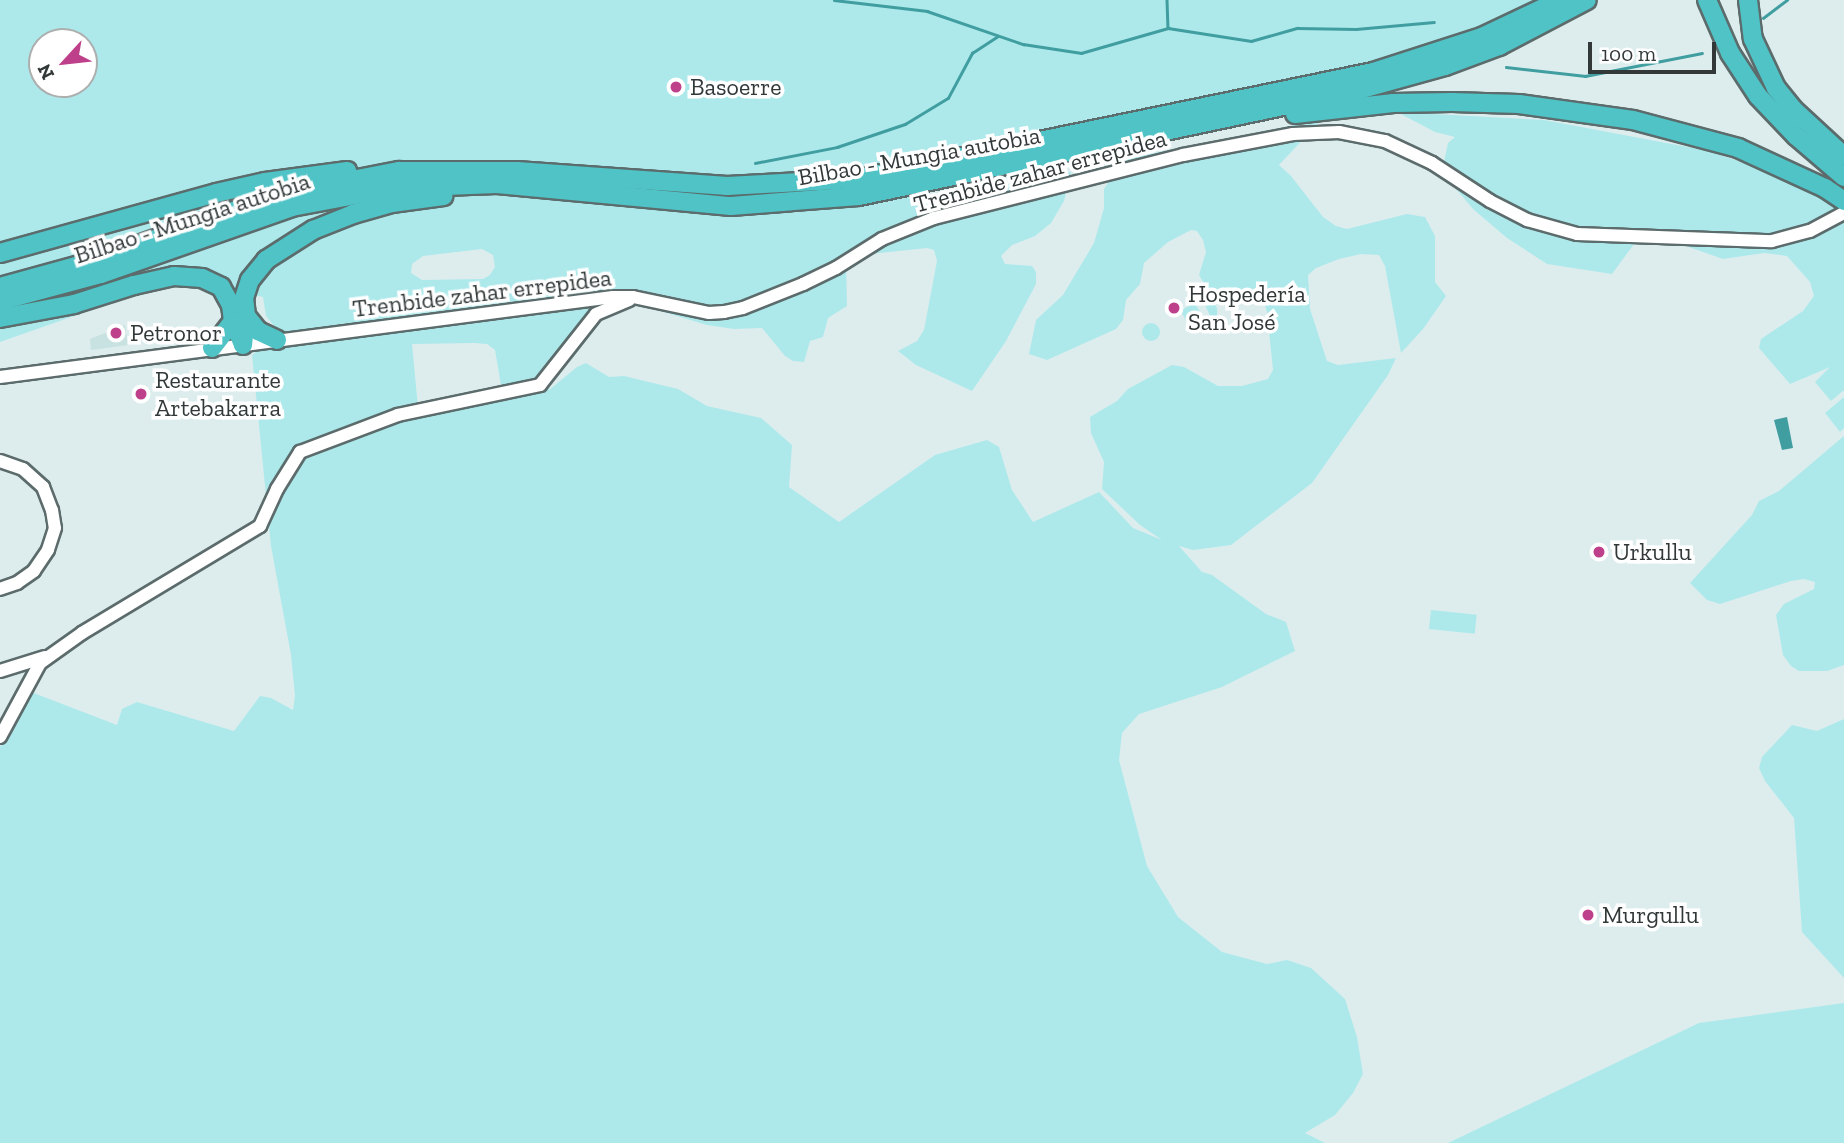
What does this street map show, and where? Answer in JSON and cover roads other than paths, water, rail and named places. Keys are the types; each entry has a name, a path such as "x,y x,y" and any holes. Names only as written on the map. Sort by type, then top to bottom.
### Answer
{"highway":[{"name":"Bilbao - Mungia autobia","path":"0,287 94,261 253,204 306,189 399,171 517,171 727,186 856,179 1373,72 1482,37 1560,0"},
{"name":"Bilbao - Mungia autobia","path":"0,301 101,274 280,211 368,192 459,183 498,184 731,206 835,199 1212,123 1358,90 1444,66 1499,46 1587,0"},
{"path":"1707,0 1730,53 1758,96 1796,136 1844,177"},
{"path":"1748,0 1753,39 1776,88 1793,109 1844,156"},
{"path":"1212,123 1393,103 1519,104 1633,120 1738,148 1825,188 1844,201"},
{"path":"0,253 265,182 383,168 399,171"},
{"path":"243,345 240,319 250,280 266,260 313,230 353,214 392,203 452,195 610,195"},
{"path":"0,318 63,307 174,276 202,278 221,287 240,319 277,340"},
{"path":"212,348 240,319"}],"street":[{"name":"Trenbide zahar errepidea","path":"212,348 633,297 709,313 743,308 803,284 836,268 882,239 934,218 1183,155 1317,132 1363,135 1385,141 1432,163 1490,201 1527,220 1577,234 1749,242 1784,239 1810,231 1844,213"},
{"path":"0,737 40,663 260,526 277,489 300,452 398,415 540,386 596,314 633,297"},
{"path":"0,377 212,348"},
{"path":"0,461 23,469 43,487 52,510 55,528 48,550 34,571 18,583 0,589"},
{"path":"0,671 49,656"}],"waterway":[{"path":"834,0 927,11 1023,44 1081,53 1168,28 1251,41 1297,28 1356,29 1434,22"},
{"path":"1167,0 1168,28"},
{"path":"1763,18 1787,0"},
{"path":"755,163 837,147 905,124 948,98 972,53 998,36"},
{"path":"1506,67 1585,76 1702,53"}],"place":[{"name":"Basoerre","path":"676,87"},
{"name":"Hospedería San José","path":"1174,308"},
{"name":"Petronor","path":"116,333"},
{"name":"Restaurante Artebakarra","path":"141,394"},
{"name":"Urkullu","path":"1599,552"},
{"name":"Murgullu","path":"1588,915"}]}
